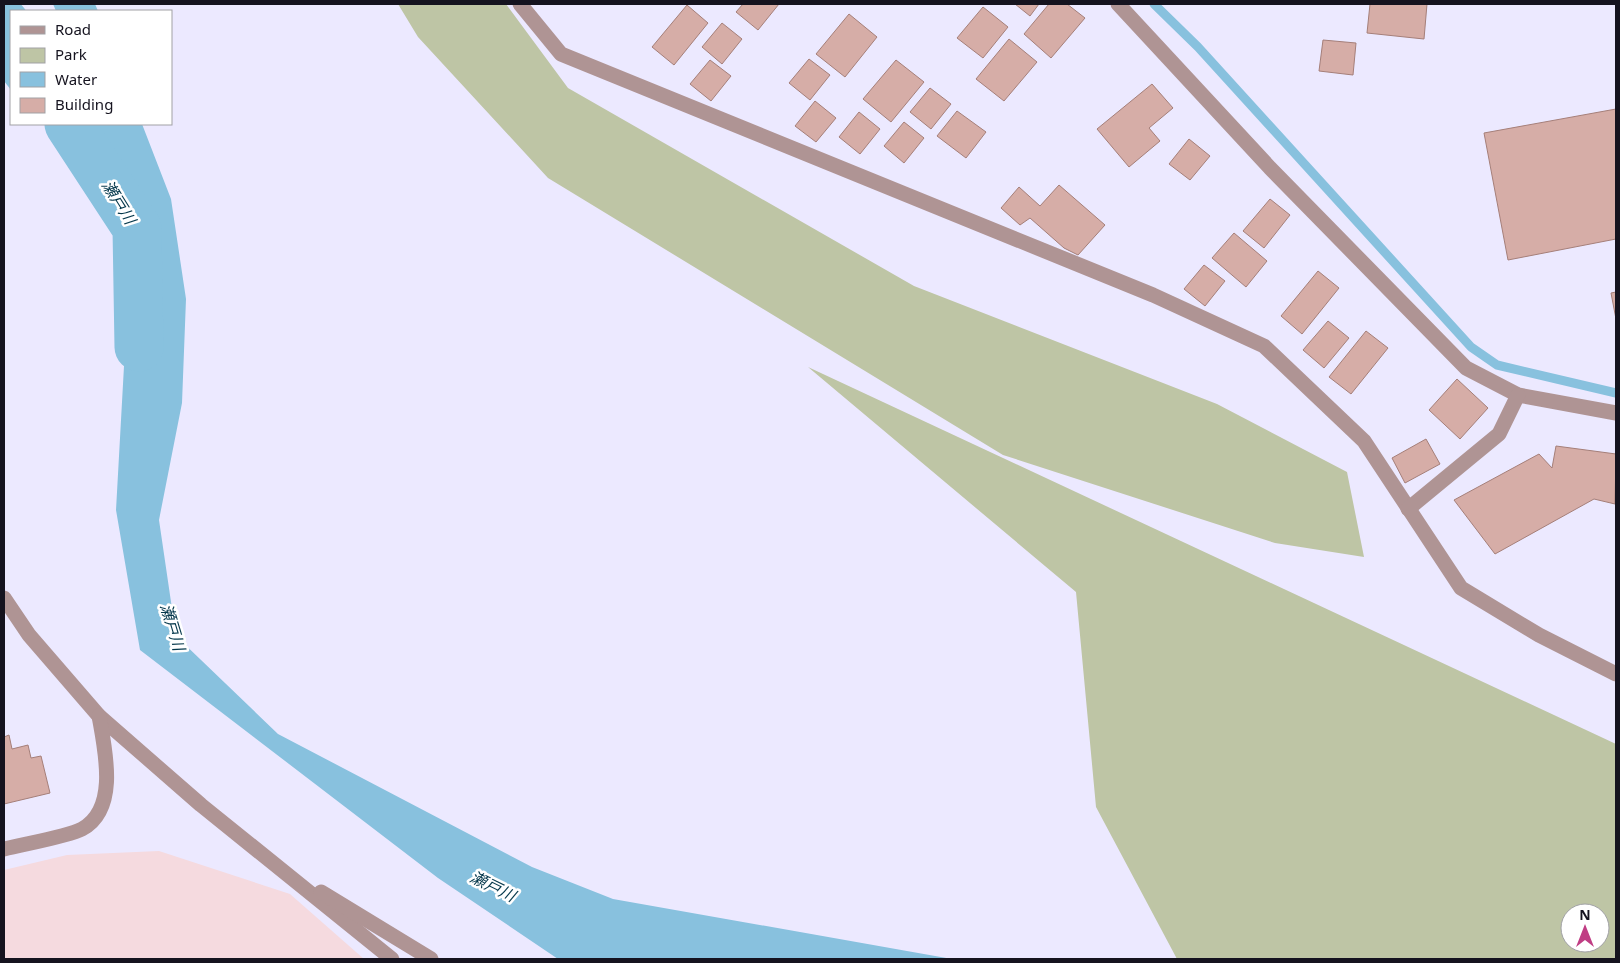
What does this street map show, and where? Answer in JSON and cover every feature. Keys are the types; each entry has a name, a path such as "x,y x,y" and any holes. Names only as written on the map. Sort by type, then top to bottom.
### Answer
{"street":[{"path":"520,4 561,54 1135,288 1264,346 1364,441 1462,588 1539,635 1616,674"},
{"path":"1118,4 1270,168 1466,368 1518,395 1616,413"},
{"path":"1408,509 1499,434 1518,395"},
{"path":"4,598 29,636 99,716 201,805 392,959"},
{"path":"4,618 29,636"},
{"path":"4,849 81,830 96,818 103,802 106,785 106,755 99,716"},
{"path":"268,860 431,959"}],"shaded area":[{"path":"159,851 290,894 364,959 4,959 4,870 67,855"}],"green space":[{"path":"398,4 506,4 568,88 914,286 1217,404 1347,472 1364,557 1275,543 1003,455 548,178 418,37"},
{"path":"808,367 1616,744 1616,959 1177,959 1096,807 1076,592"}],"water":[{"path":"53,4 95,4 98,10 56,10"},
{"path":"4,26 10,34 10,89 4,81"},
{"path":"45,125 89,125 96,133 94,125 142,125 171,199 186,299 182,403 159,520 176,636 278,734 532,867 613,899 952,959 558,959 438,878 140,650 116,510 124,366 144,236 116,196"}],"building":[{"path":"743,4 779,4 758,30 736,12"},
{"path":"1015,4 1039,4 1030,16"},
{"path":"1049,4 1067,4 1085,18 1051,58 1024,34"},
{"path":"1370,4 1427,4 1424,39 1367,33"},
{"path":"687,5 708,23 674,65 652,47"},
{"path":"983,7 1008,27 983,58 957,38"},
{"path":"849,14 877,37 845,77 816,54"},
{"path":"722,23 742,39 722,64 702,47"},
{"path":"1009,39 1037,62 1004,101 976,79"},
{"path":"1323,40 1356,43 1353,75 1319,71"},
{"path":"809,59 830,75 810,100 789,83"},
{"path":"710,60 731,76 711,101 690,84"},
{"path":"896,60 924,82 891,122 863,99"},
{"path":"1152,84 1173,108 1149,128 1160,141 1129,167 1097,129"},
{"path":"930,88 951,104 931,129 910,112"},
{"path":"815,101 836,118 816,142 795,126"},
{"path":"1616,109 1616,239 1508,260 1484,133"},
{"path":"957,111 986,132 966,158 937,136"},
{"path":"859,112 880,129 860,154 839,137"},
{"path":"904,122 924,138 904,163 884,146"},
{"path":"1189,139 1210,156 1190,180 1169,164"},
{"path":"1059,185 1105,225 1078,255 1064,248 1030,218 1020,225 1001,208 1019,187 1040,206"},
{"path":"1270,199 1290,215 1264,248 1243,231"},
{"path":"1234,233 1267,261 1246,287 1212,258"},
{"path":"1204,265 1225,281 1205,306 1184,289"},
{"path":"1318,271 1339,288 1302,334 1281,316"},
{"path":"1616,292 1616,319 1611,293"},
{"path":"1328,321 1349,338 1324,368 1303,350"},
{"path":"1366,331 1388,348 1351,394 1329,377"},
{"path":"1457,379 1488,408 1460,439 1429,410"},
{"path":"1426,439 1440,464 1405,483 1392,458"},
{"path":"1556,446 1616,454 1615,504 1594,499 1495,554 1454,500 1539,454 1552,468"},
{"path":"9,735 12,749 28,745 31,758 41,756 50,793 4,804 4,737"}],"waterway":[{"path":"1154,4 1198,47 1471,347 1497,365 1616,393"},
{"name":"瀬戸川","path":"4,22 10,31"},
{"name":"瀬戸川","path":"70,125 137,228 139,347"}]}
